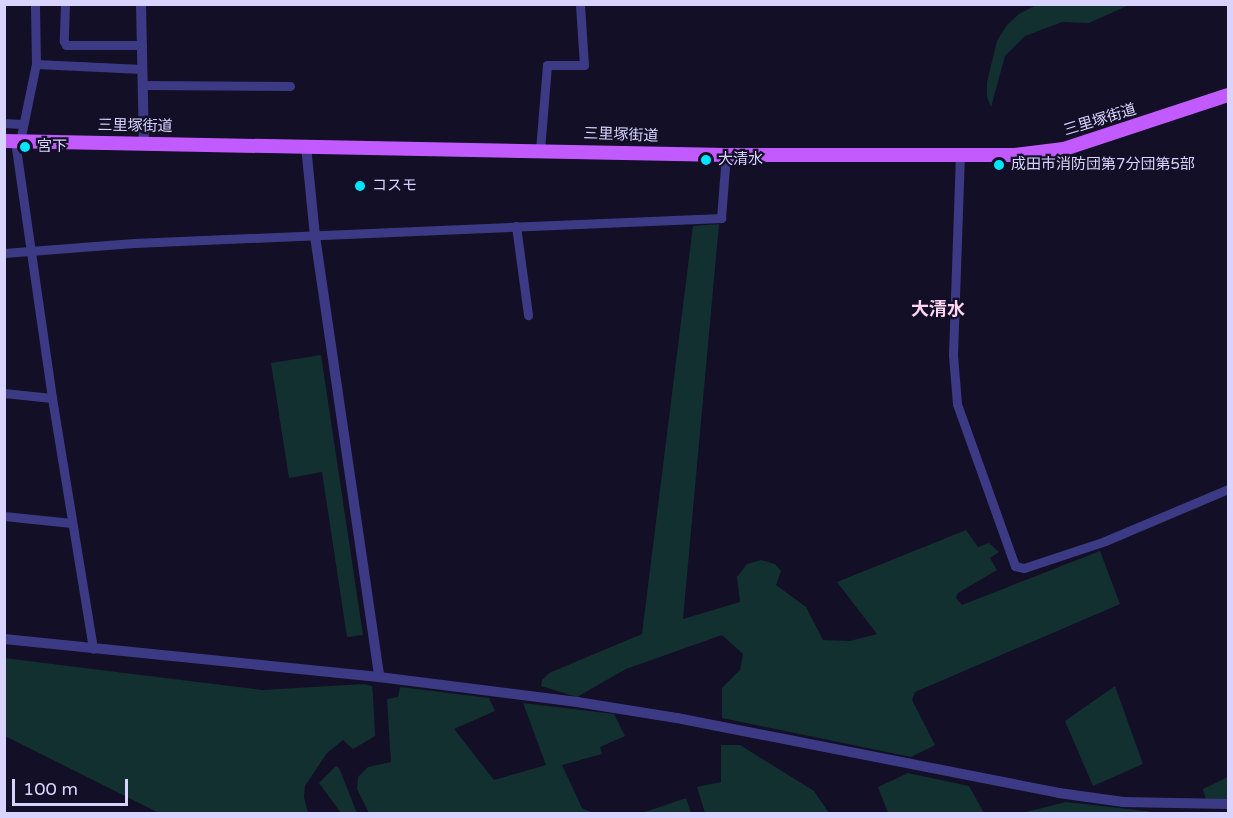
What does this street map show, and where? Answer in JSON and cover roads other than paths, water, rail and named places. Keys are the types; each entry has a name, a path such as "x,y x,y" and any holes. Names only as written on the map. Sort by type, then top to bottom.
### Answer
{"main road":[{"name":"三里塚街道","path":"13,141 726,155 1015,154 1064,149 1228,95"}],"street":[{"path":"35,4 36,64 22,124 13,141 93,649"},
{"path":"65,4 63,41 66,45 142,45"},
{"path":"141,4 144,143"},
{"path":"540,150 547,65 585,65 580,4"},
{"path":"36,64 142,69"},
{"path":"143,85 290,86"},
{"path":"4,123 22,124"},
{"path":"306,146 315,236 379,677"},
{"path":"960,154 953,355 957,404 1015,566 1024,568 1105,541 1228,489"},
{"path":"4,254 134,243 721,218 726,155"},
{"path":"516,226 528,315"},
{"path":"4,393 52,398"},
{"path":"4,516 72,523"},
{"path":"4,639 379,677 677,718 954,774 1091,798 1228,804"}],"place":[{"name":"宮下","path":"25,147"},
{"name":"大清水","path":"706,160"},
{"name":"成田市消防団第7分団第5部","path":"999,165"},
{"name":"コスモ","path":"360,186"}],"district":[{"name":"大清水","path":"938,309"}]}
